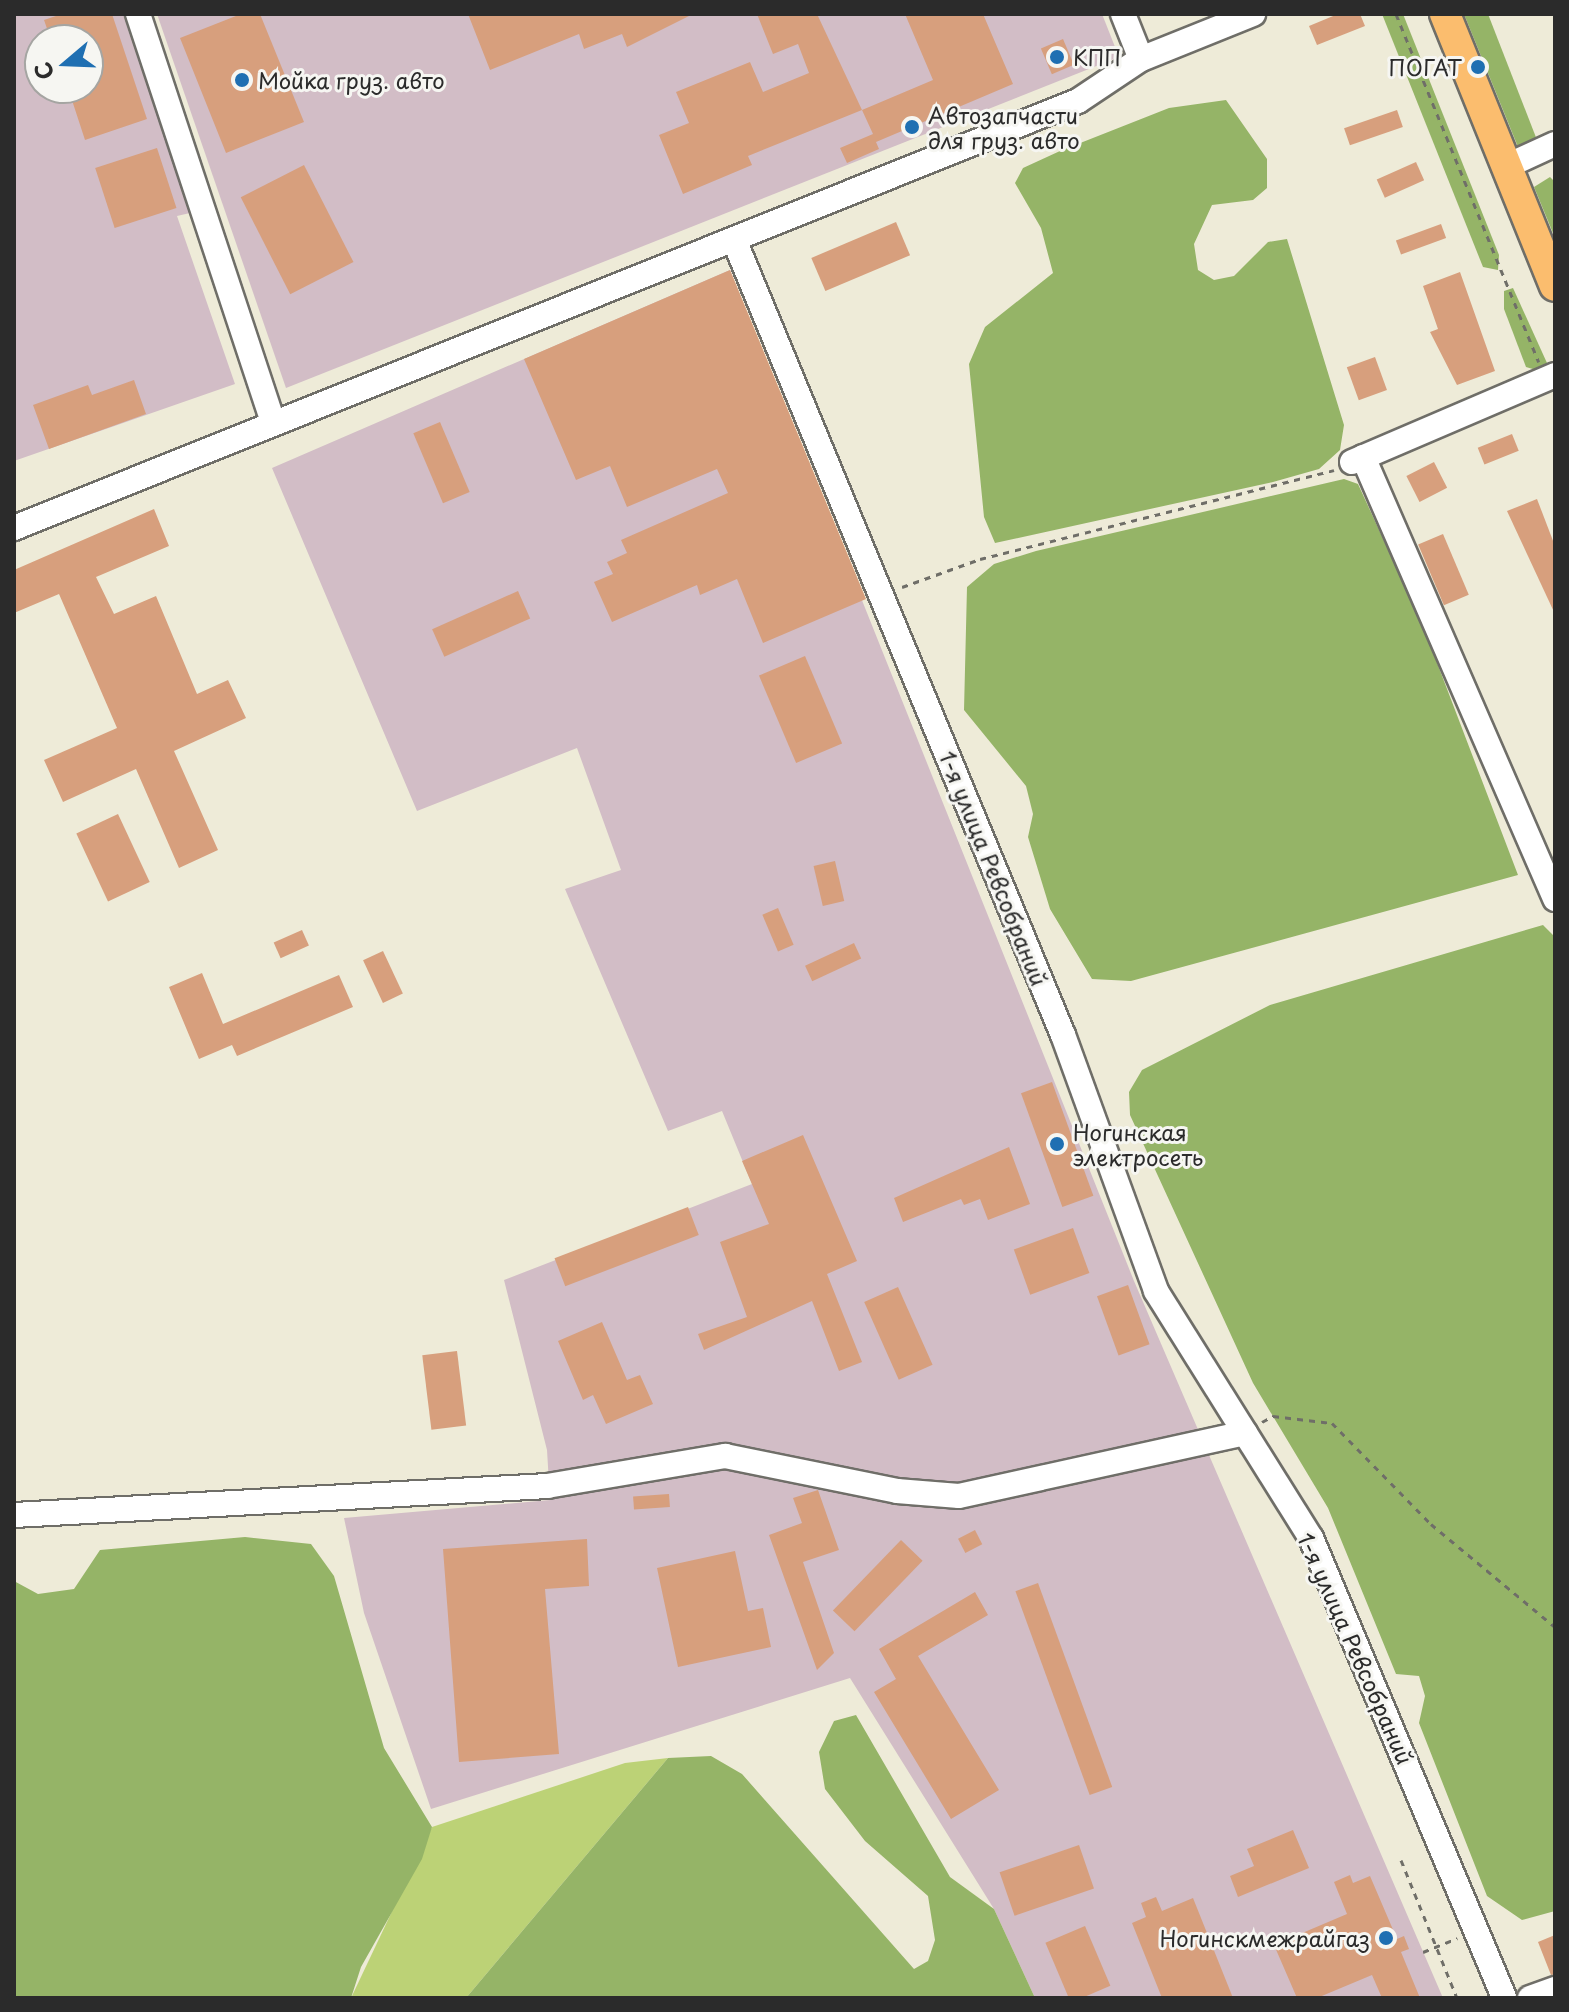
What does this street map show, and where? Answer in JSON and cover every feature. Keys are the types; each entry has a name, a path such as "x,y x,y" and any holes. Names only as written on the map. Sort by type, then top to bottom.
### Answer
{"main road":[{"path":"1445,14 1555,286"}],"street":[{"path":"138,14 272,420"},
{"path":"1123,14 1141,59"},
{"path":"14,528 272,420 735,242 1078,101 1141,59 1253,14"},
{"path":"1507,166 1555,144"},
{"name":"1-я улица Ревсобраний","path":"735,242 1063,1035 1156,1291 1311,1538 1504,1998"},
{"path":"1550,377 1358,460 1555,899"},
{"path":"14,1515 547,1486 725,1456 897,1491 959,1496 1245,1433"},
{"path":"1530,1998 1555,1989"}],"path":[{"path":"1396,14 1550,377"},
{"path":"881,594 980,559 1298,483 1358,460"},
{"path":"1245,1433 1273,1416 1332,1423 1431,1524 1555,1627"},
{"path":"1401,1860 1457,1998"},
{"path":"1423,1952 1477,1930"}],"shaded area":[{"path":"14,14 123,14 190,213 177,216 235,384 14,461"},
{"path":"157,14 1102,14 1119,57 286,388"},
{"path":"730,270 1134,1281 1443,1998 1035,1998 994,1909 850,1678 431,1809 364,1613 344,1518 550,1500 547,1450 504,1280 752,1184 722,1111 668,1131 565,889 621,870 577,748 417,811 272,468"}],"green space":[{"path":"1382,14 1403,14 1499,255 1498,270 1483,267"},
{"path":"1464,14 1488,14 1537,140 1527,150 1518,147"},
{"path":"1226,100 1267,159 1267,188 1253,200 1212,205 1194,244 1198,270 1214,280 1234,276 1268,242 1287,239 1344,425 1340,450 1319,469 1273,482 995,543 984,517 969,364 985,327 1053,273 1041,228 1015,183 1023,168 1169,108"},
{"path":"1550,177 1555,182 1555,238 1534,187"},
{"path":"1513,288 1547,363 1543,372 1526,367 1504,309 1504,291"},
{"path":"1344,479 1358,484 1423,626 1518,875 1131,981 1092,979 1050,909 1028,837 1033,814 1026,786 964,710 967,587 994,564 1036,551"},
{"path":"1543,925 1555,937 1555,1911 1522,1920 1487,1896 1419,1723 1425,1696 1419,1676 1396,1674 1328,1508 1253,1383 1130,1115 1129,1092 1142,1070 1270,1005"},
{"path":"245,1537 311,1544 334,1576 384,1748 432,1827 422,1859 361,1967 351,1998 14,1998 14,1581 38,1594 74,1589 100,1550"},
{"path":"856,1715 950,1877 994,1909 1035,1998 466,1998 668,1758 711,1756 742,1774 914,1969 928,1961 935,1940 928,1896 865,1841 825,1789 819,1752 834,1721"},
{"path":"668,1758 466,1998 351,1998 432,1827 625,1763"}],"building":[{"path":"62,14 112,14 147,119 85,140 73,104 104,104 104,24 45,24 44,20"},
{"name":"Мойка груз. авто","path":"241,14 260,14 304,122 226,153 180,38"},
{"path":"468,14 691,15 627,47 622,34 584,49 579,34 490,70"},
{"path":"757,14 817,14 862,110 748,156 752,165 683,194 659,135 689,123 676,92 750,62 763,92 809,73 798,44 773,54"},
{"path":"905,14 983,14 1013,84 876,142 879,149 847,163 840,148 873,134 862,110 933,80"},
{"path":"1338,14 1360,14 1365,26 1317,45 1309,26"},
{"name":"КПП","path":"1063,39 1074,65 1052,74 1041,48"},
{"path":"1397,110 1403,127 1350,145 1344,128"},
{"path":"157,148 176,208 115,228 95,168"},
{"path":"1416,162 1424,180 1385,198 1377,179"},
{"path":"304,165 353,262 290,294 241,197"},
{"path":"896,222 910,255 825,291 811,258"},
{"path":"1441,224 1446,238 1401,255 1396,240"},
{"path":"730,270 866,599 763,643 737,579 700,595 697,585 612,622 594,582 613,574 607,562 627,553 621,540 728,493 717,469 627,507 610,466 576,480 524,359"},
{"path":"1460,272 1495,371 1457,385 1430,332 1438,329 1423,286"},
{"path":"1375,357 1387,390 1359,400 1347,367"},
{"path":"134,380 146,414 49,449 33,405 88,385 92,395"},
{"path":"440,422 470,492 443,503 413,433"},
{"path":"1512,434 1519,451 1484,465 1478,448"},
{"path":"1434,462 1447,488 1420,502 1406,476"},
{"path":"1537,499 1555,546 1554,612 1507,511"},
{"path":"154,509 169,546 96,577 114,614 156,596 197,694 228,680 246,718 174,751 218,850 179,868 136,769 63,802 44,760 117,728 59,594 14,613 14,570"},
{"path":"1443,534 1469,595 1444,605 1418,545"},
{"path":"518,591 530,618 444,657 432,629"},
{"path":"805,656 842,743 796,763 759,676"},
{"path":"118,814 150,882 108,901 76,833"},
{"path":"835,861 844,901 823,906 814,866"},
{"path":"778,908 794,945 778,951 762,915"},
{"path":"302,930 309,946 281,958 274,943"},
{"path":"854,943 861,958 812,981 805,966"},
{"path":"383,951 403,994 383,1003 363,960"},
{"path":"202,973 223,1024 339,975 353,1007 237,1056 232,1045 199,1059 169,987"},
{"name":"Ногинская электросеть","path":"1052,1082 1093,1196 1062,1207 1021,1093"},
{"path":"803,1135 857,1261 827,1274 862,1362 839,1371 812,1301 704,1350 698,1334 747,1317 720,1242 769,1224 742,1161"},
{"path":"1009,1147 1030,1204 988,1220 980,1199 964,1205 961,1199 903,1222 894,1198"},
{"path":"688,1207 699,1235 565,1286 554,1258"},
{"path":"1073,1228 1089,1273 1030,1295 1014,1250"},
{"path":"1128,1285 1150,1344 1119,1355 1097,1296"},
{"path":"898,1287 933,1365 899,1380 864,1302"},
{"path":"602,1322 627,1380 640,1375 653,1404 606,1424 593,1395 583,1400 558,1341"},
{"path":"457,1351 466,1425 431,1430 422,1355"},
{"path":"818,1490 839,1550 803,1562 834,1653 817,1670 769,1535 802,1523 793,1498"},
{"path":"669,1494 670,1507 634,1509 633,1497"},
{"path":"975,1530 982,1544 965,1553 958,1539"},
{"path":"587,1539 589,1586 545,1589 559,1754 459,1762 443,1549"},
{"path":"901,1540 923,1561 855,1631 833,1610"},
{"path":"735,1551 748,1611 763,1608 771,1647 678,1667 657,1568"},
{"path":"1038,1583 1112,1787 1090,1795 1015,1591"},
{"path":"975,1592 988,1615 918,1656 999,1790 951,1819 874,1692 896,1679 879,1649"},
{"path":"1293,1830 1309,1868 1238,1897 1230,1876 1254,1866 1247,1849"},
{"path":"1079,1845 1094,1888 1015,1916 1000,1872"},
{"path":"1350,1875 1353,1883 1370,1876 1397,1939 1404,1936 1409,1949 1401,1952 1420,1998 1382,1998 1372,1975 1317,1998 1297,1998 1274,1945 1347,1914 1334,1882"},
{"path":"1156,1897 1162,1911 1193,1898 1233,1998 1162,1998 1132,1923 1146,1917 1141,1903"},
{"path":"1085,1926 1110,1986 1082,1998 1069,1998 1045,1943"},
{"path":"1555,1935 1555,1974 1551,1975 1538,1942"}],"place":[{"name":"КПП","path":"1057,57"},
{"name":"ПОГАТ","path":"1478,67"},
{"name":"Мойка груз. авто","path":"242,80"},
{"name":"Автозапчасти для груз. авто","path":"912,127"},
{"name":"Ногинская электросеть","path":"1057,1144"},
{"name":"Ногинскмежрайгаз","path":"1386,1938"}]}
